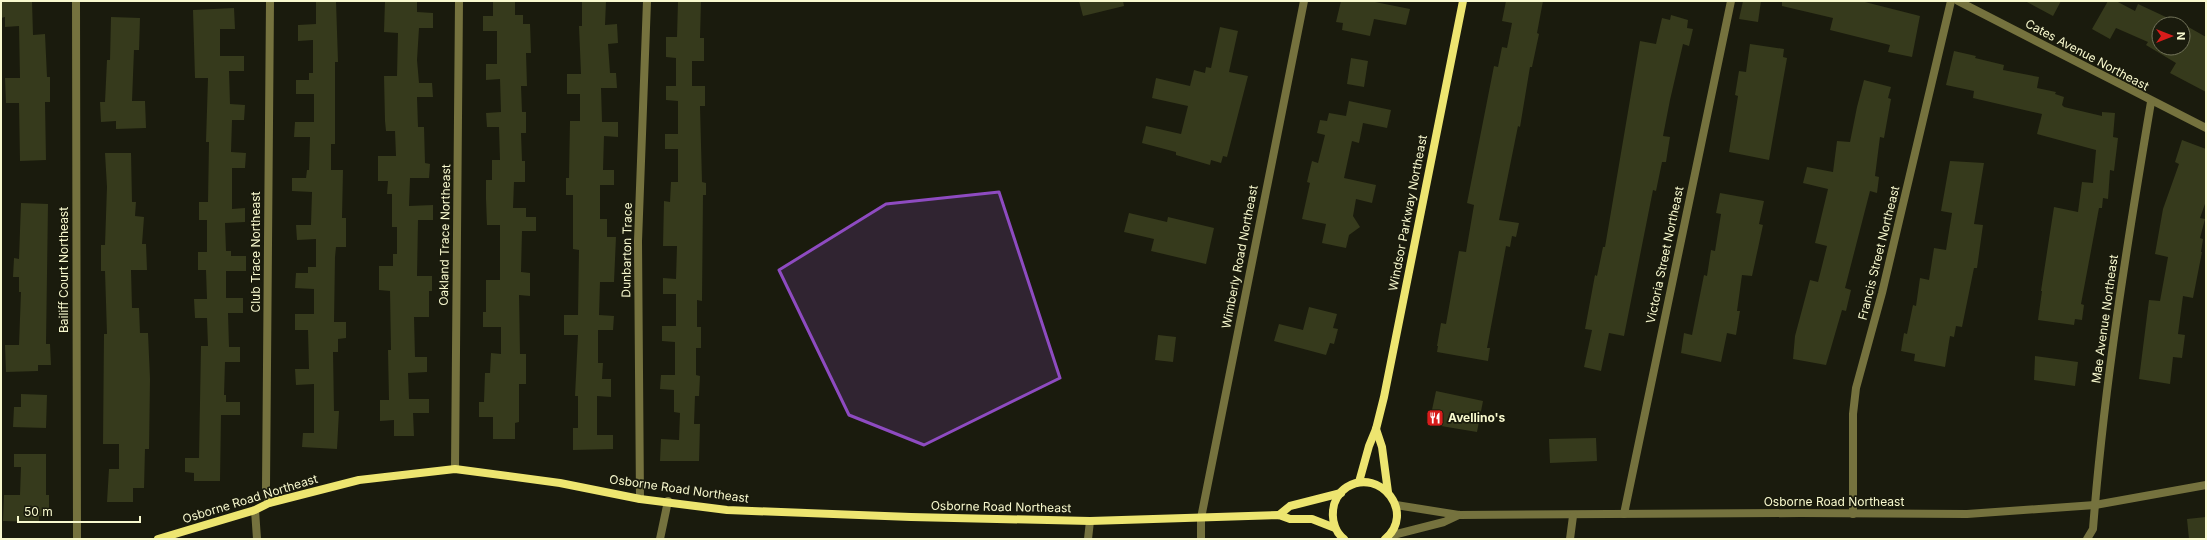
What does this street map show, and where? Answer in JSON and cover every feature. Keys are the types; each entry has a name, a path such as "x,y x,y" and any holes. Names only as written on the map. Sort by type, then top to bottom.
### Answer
{"street":[{"name":"Bailiff Court Northeast","path":"76,1 77,539"},
{"name":"Club Trace Northeast","path":"268,503 266,480 270,1"},
{"name":"Oakland Trace Northeast","path":"455,469 459,1"},
{"name":"Dunbarton Trace","path":"640,499 638,241 647,1"},
{"name":"Wimberly Road Northeast","path":"1201,539 1201,518 1239,321 1304,1"},
{"name":"Windsor Parkway Northeast","path":"1359,482 1369,446 1376,429 1462,1"},
{"name":"Victoria Street Northeast","path":"1624,514 1731,1"},
{"name":"Francis Street Northeast","path":"1853,514 1853,414 1856,388 1882,293 1951,1"},
{"name":"Cates Avenue Northeast","path":"1958,1 2151,102 2206,128"},
{"name":"Mae Avenue Northeast","path":"2086,539 2093,529 2101,439 2125,258 2151,102"},
{"name":"Windsor Parkway Northeast","path":"1376,429 1382,447 1388,492"},
{"name":"Osborne Road Northeast","path":"158,539 255,510 268,503 359,480 455,469 560,483 640,499 668,501 727,510 911,517 1090,520 1279,515 1290,519 1312,519 1335,528"},
{"path":"1279,515 1290,506 1341,492 1353,484 1359,482 1374,483 1388,492 1396,505 1397,516 1395,527 1387,538"},
{"name":"Osborne Road Northeast","path":"1396,505 1459,515 1573,516 1624,514 1967,514 2095,505 2206,485"},
{"path":"1341,492 1333,507 1332,518 1335,528 1344,539"},
{"path":"660,539 668,501"},
{"path":"255,510 257,539"},
{"name":"Osborne Road Northeast","path":"1387,538 1444,522 1459,515"},
{"path":"1570,539 1573,516"},
{"path":"1088,539 1090,520"}],"highlighted area":[{"path":"999,192 1060,378 924,445 849,415 779,270 886,204"}],"building":[{"path":"1,1 32,1 33,35 45,34 47,77 50,77 50,102 45,102 46,160 20,161 19,103 6,103 5,78 20,78 19,26 5,27 5,17 1,18"},
{"path":"316,1 336,1 338,62 335,62 335,144 331,144 331,170 343,170 342,218 346,218 346,247 336,247 335,257 334,322 346,322 346,338 338,339 338,352 333,352 334,411 339,411 337,449 302,447 303,433 314,433 314,384 296,385 295,369 309,369 308,330 295,330 295,314 314,314 314,289 295,288 296,273 308,273 308,267 316,267 316,239 297,240 296,225 311,225 312,192 292,191 292,178 306,178 307,170 309,170 310,137 294,137 295,122 314,122 314,94 296,94 296,80 309,80 309,73 313,73 313,40 298,41 298,25 316,24"},
{"path":"385,1 417,1 417,12 433,13 433,28 419,28 417,60 419,83 432,83 433,97 417,97 418,127 424,127 425,163 430,164 429,178 410,178 409,206 433,205 433,220 418,220 417,276 432,276 432,291 429,291 429,317 414,317 415,357 427,357 427,372 408,373 409,399 429,399 429,413 413,413 414,436 394,436 394,420 380,421 380,400 389,400 388,350 391,350 390,291 379,290 379,266 393,266 393,254 397,254 397,227 392,227 392,194 387,194 388,181 378,181 378,156 396,156 395,131 386,131 384,76 397,76 398,33 384,32"},
{"path":"493,1 515,1 515,15 523,15 523,24 530,24 531,53 526,53 527,86 521,86 522,112 526,112 526,133 521,133 522,161 525,161 525,182 514,182 513,208 526,208 526,217 536,217 536,231 522,231 521,272 530,273 530,296 519,295 520,354 526,354 526,384 519,384 519,422 515,423 515,439 493,439 493,417 479,417 479,402 484,402 485,373 490,373 491,353 501,354 501,327 483,327 483,312 486,312 486,280 500,280 500,225 487,225 486,199 486,180 492,180 492,160 500,160 499,127 487,127 486,113 501,112 500,79 486,80 486,64 497,64 497,31 483,31 483,16 493,16"},
{"path":"582,1 606,1 605,25 617,24 618,43 608,44 610,73 616,73 617,88 601,88 602,122 618,122 618,137 604,136 603,170 614,170 614,185 600,185 600,219 607,219 607,237 616,237 614,282 600,282 599,315 614,316 613,330 598,330 598,363 603,363 602,379 611,379 611,397 597,396 597,435 613,435 613,449 573,450 573,428 578,428 578,396 575,396 578,335 564,335 564,315 578,315 579,250 573,249 573,195 566,195 566,178 569,178 570,121 580,121 580,94 567,94 567,74 581,74 579,26 582,26"},
{"path":"678,1 701,1 700,38 704,38 704,61 692,61 692,86 705,86 705,106 700,106 702,182 706,183 706,195 703,195 702,301 697,300 697,327 701,327 701,348 696,348 696,375 700,376 699,396 695,396 694,424 700,424 699,461 660,461 661,439 679,440 680,413 674,412 674,390 660,389 661,375 675,375 675,342 662,341 662,326 676,326 676,294 663,294 663,278 676,279 677,246 663,246 664,201 670,202 671,182 678,182 678,149 665,149 665,134 678,134 678,101 666,100 666,86 676,86 676,58 666,57 666,37 677,37"},
{"path":"1079,1 1123,1 1124,6 1083,16"},
{"path":"1341,1 1370,1 1410,9 1406,25 1374,19 1370,36 1342,30 1343,23 1336,22"},
{"path":"1506,1 1543,1 1537,33 1539,34 1532,67 1530,67 1520,127 1518,126 1499,220 1519,223 1516,237 1512,236 1510,247 1506,246 1487,348 1490,348 1488,361 1437,352 1437,346 1441,323 1446,324 1459,251 1466,252 1474,205 1467,203 1494,66 1498,67 1502,47 1507,48 1512,23 1502,21"},
{"path":"1743,1 1761,1 1758,22 1739,19"},
{"path":"1782,1 1861,1 1920,16 1912,57 1888,52 1890,45 1830,30 1833,18 1782,6"},
{"path":"2025,1 2061,1 2053,16"},
{"path":"2108,1 2116,1 2135,11 2138,4 2164,16 2151,16 2151,48 2146,45 2148,42 2116,28 2110,39 2092,29"},
{"path":"234,8 235,29 220,29 220,56 244,56 244,71 229,71 230,104 245,105 244,120 232,120 231,152 246,153 245,168 232,168 232,209 245,208 245,222 225,223 226,251 231,251 231,256 246,256 246,271 226,271 226,298 243,298 243,313 228,313 229,347 240,347 240,362 225,362 224,395 226,395 226,402 240,402 240,415 221,415 220,481 194,481 194,473 185,472 185,458 199,458 201,346 208,346 207,318 195,318 194,299 207,299 206,270 198,270 198,252 207,252 207,220 199,220 199,202 208,202 209,142 206,142 208,78 195,78 193,10"},
{"path":"1671,15 1688,20 1687,28 1693,29 1689,46 1683,44 1670,100 1663,136 1670,137 1666,162 1662,162 1656,191 1653,190 1624,336 1609,333 1601,371 1584,367 1592,330 1585,329 1595,275 1597,276 1603,247 1605,247 1640,41 1656,44 1662,18 1670,20"},
{"path":"111,17 140,18 139,50 134,50 132,101 145,101 146,128 116,129 116,121 101,122 100,102 105,102 107,60 110,60"},
{"path":"1220,27 1238,31 1229,72 1248,76 1227,157 1223,156 1221,163 1211,160 1210,165 1176,155 1176,152 1142,143 1146,126 1181,134 1188,106 1152,98 1156,78 1190,86 1194,70 1205,73 1206,67 1211,68"},
{"path":"2191,28 2206,37 2206,92 2170,73 2176,63 2164,56 2191,56"},
{"path":"1750,44 1784,49 1783,57 1787,58 1769,160 1729,152 1738,96 1735,95 1739,71 1746,72"},
{"path":"1954,51 2004,65 2003,70 2039,77 2037,88 2056,92 2055,94 2064,97 2062,105 2064,107 2102,116 2102,112 2115,113 2113,137 2118,138 2114,171 2110,170 2108,199 2103,198 2102,208 2099,208 2081,304 2084,305 2082,320 2075,319 2074,325 2038,320 2041,291 2054,207 2078,212 2082,182 2093,183 2096,150 2037,134 2042,114 1973,98 1974,91 1946,85"},
{"path":"1351,58 1368,61 1364,87 1347,84"},
{"path":"1864,80 1891,87 1888,98 1891,99 1884,138 1880,137 1875,176 1879,177 1877,193 1870,191 1845,288 1851,290 1846,311 1842,310 1826,365 1793,359 1795,336 1810,280 1818,282 1827,246 1815,243 1828,189 1803,183 1807,167 1833,172 1837,141 1850,142"},
{"path":"1349,101 1391,110 1387,128 1363,123 1359,143 1352,141 1344,178 1376,185 1372,203 1356,199 1353,216 1360,227 1349,235 1346,248 1322,243 1326,224 1302,219 1310,183 1307,182 1312,161 1318,163 1325,135 1317,133 1320,120 1327,121 1329,113 1346,116"},
{"path":"2182,140 2206,149 2206,201 2200,218 2205,219 2200,238 2203,239 2202,252 2193,298 2183,296 2178,334 2185,335 2182,358 2173,357 2170,384 2139,379 2149,300 2160,301 2168,257 2155,254 2163,209 2179,164 2175,162"},
{"path":"105,153 131,153 132,202 136,202 135,216 144,217 142,244 146,244 147,270 131,270 132,308 139,308 140,333 148,333 150,379 149,449 145,449 144,488 133,488 133,502 107,502 109,469 119,469 119,444 103,444 104,334 107,334 105,271 101,271 101,245 105,245 107,187"},
{"path":"1950,161 1984,163 1974,224 1983,225 1977,268 1974,268 1962,327 1956,326 1954,337 1950,336 1945,367 1914,361 1915,354 1901,351 1904,333 1907,334 1913,305 1916,306 1920,278 1929,280 1934,248 1946,250 1952,213 1941,211"},
{"path":"1720,193 1764,201 1759,224 1763,225 1752,276 1742,275 1737,311 1740,311 1736,335 1727,333 1721,362 1681,353 1684,333 1692,335 1704,275 1707,276 1711,250 1715,251 1721,214 1716,213"},
{"path":"21,203 48,204 46,344 50,344 51,365 38,365 38,371 6,372 5,345 19,345 21,292 19,292 19,277 13,277 14,258 19,259"},
{"path":"1129,213 1167,222 1168,217 1214,228 1206,264 1151,251 1154,239 1124,232"},
{"path":"1309,307 1337,314 1333,328 1338,329 1334,344 1330,343 1326,355 1274,341 1279,324 1303,330"},
{"path":"1158,335 1176,337 1173,362 1155,360"},
{"path":"2035,356 2078,362 2075,386 2034,380"},
{"path":"1436,391 1483,401 1477,432 1429,424"},
{"path":"21,394 47,395 46,428 13,427 14,407 21,407"},
{"path":"1596,438 1597,461 1550,463 1549,439"},
{"path":"14,454 46,454 46,495 49,495 49,516 39,516 39,522 3,521 4,495 20,495 21,467 14,467"},
{"path":"2206,517 2206,539 2189,539 2187,519"}],"place":[{"name":"Avellino's","path":"1435,418"}]}
